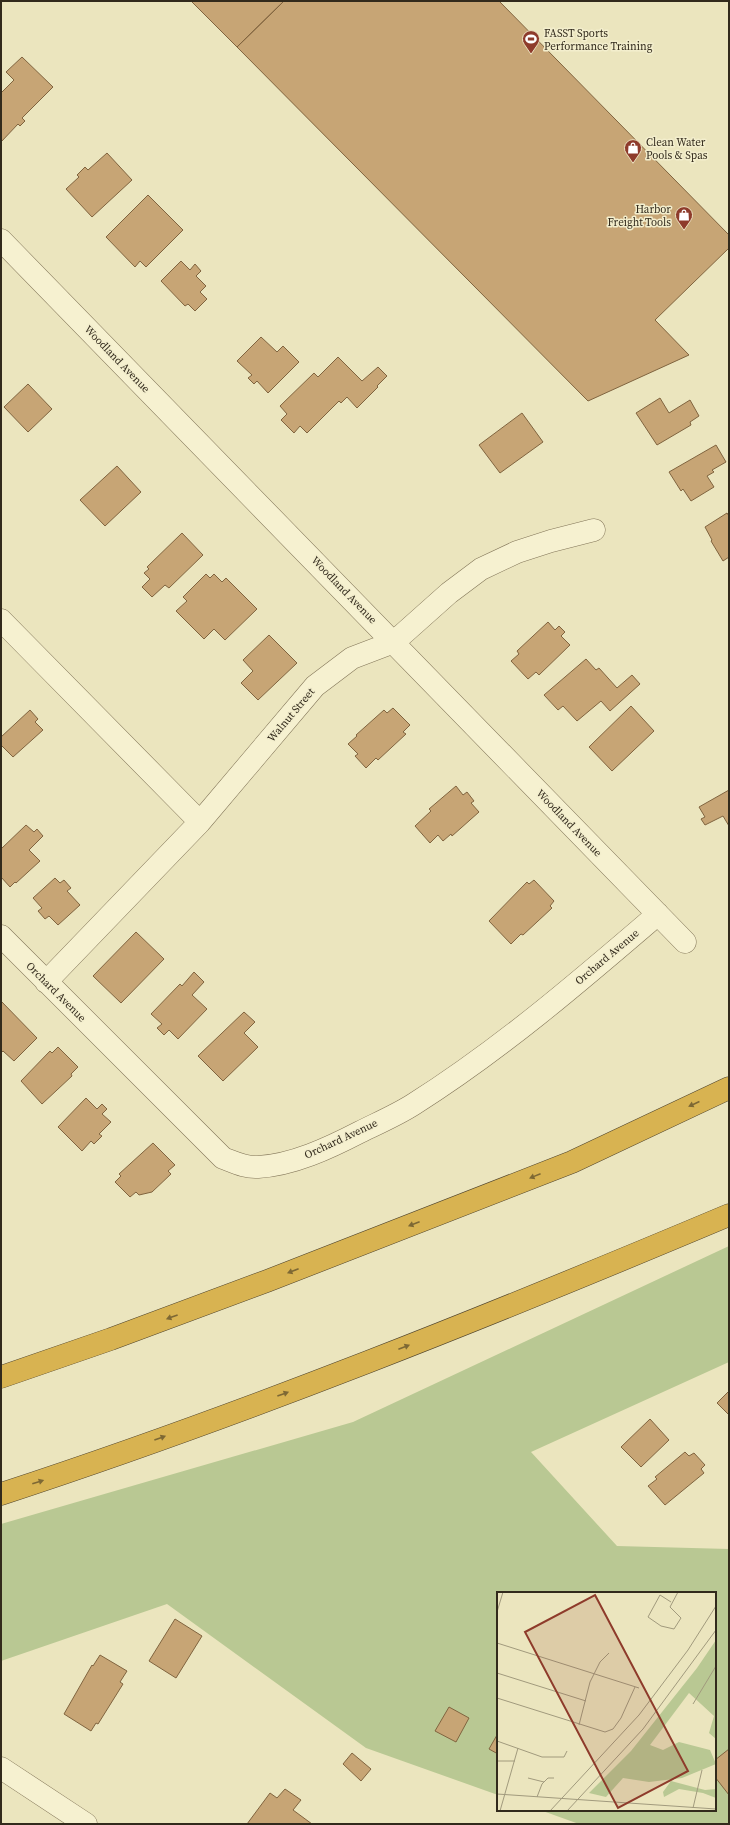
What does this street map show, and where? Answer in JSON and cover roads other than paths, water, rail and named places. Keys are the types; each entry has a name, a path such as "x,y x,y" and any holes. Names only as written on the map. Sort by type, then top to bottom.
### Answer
{"highway":[{"path":"1,1377 111,1339 260,1284 572,1162 729,1088"},
{"path":"1,1494 308,1385 545,1292 729,1215"}],"street":[{"name":"Woodland Avenue","path":"1,240 685,942"},
{"name":"Walnut Street","path":"46,982 200,822 315,686 352,658 394,642 449,593 481,568 517,552 544,543 594,530"},
{"path":"1,620 200,822"},
{"name":"Orchard Avenue","path":"1,936 223,1158 239,1164 257,1167 300,1158 335,1145 413,1105 489,1053 599,965 658,914"},
{"path":"1,1768 80,1822"}],"place":[{"name":"FASST Sports Performance Training","path":"531,54"},
{"name":"Clean Water Pools & Spas","path":"633,163"},
{"name":"Harbor Freight Tools","path":"684,230"}]}
